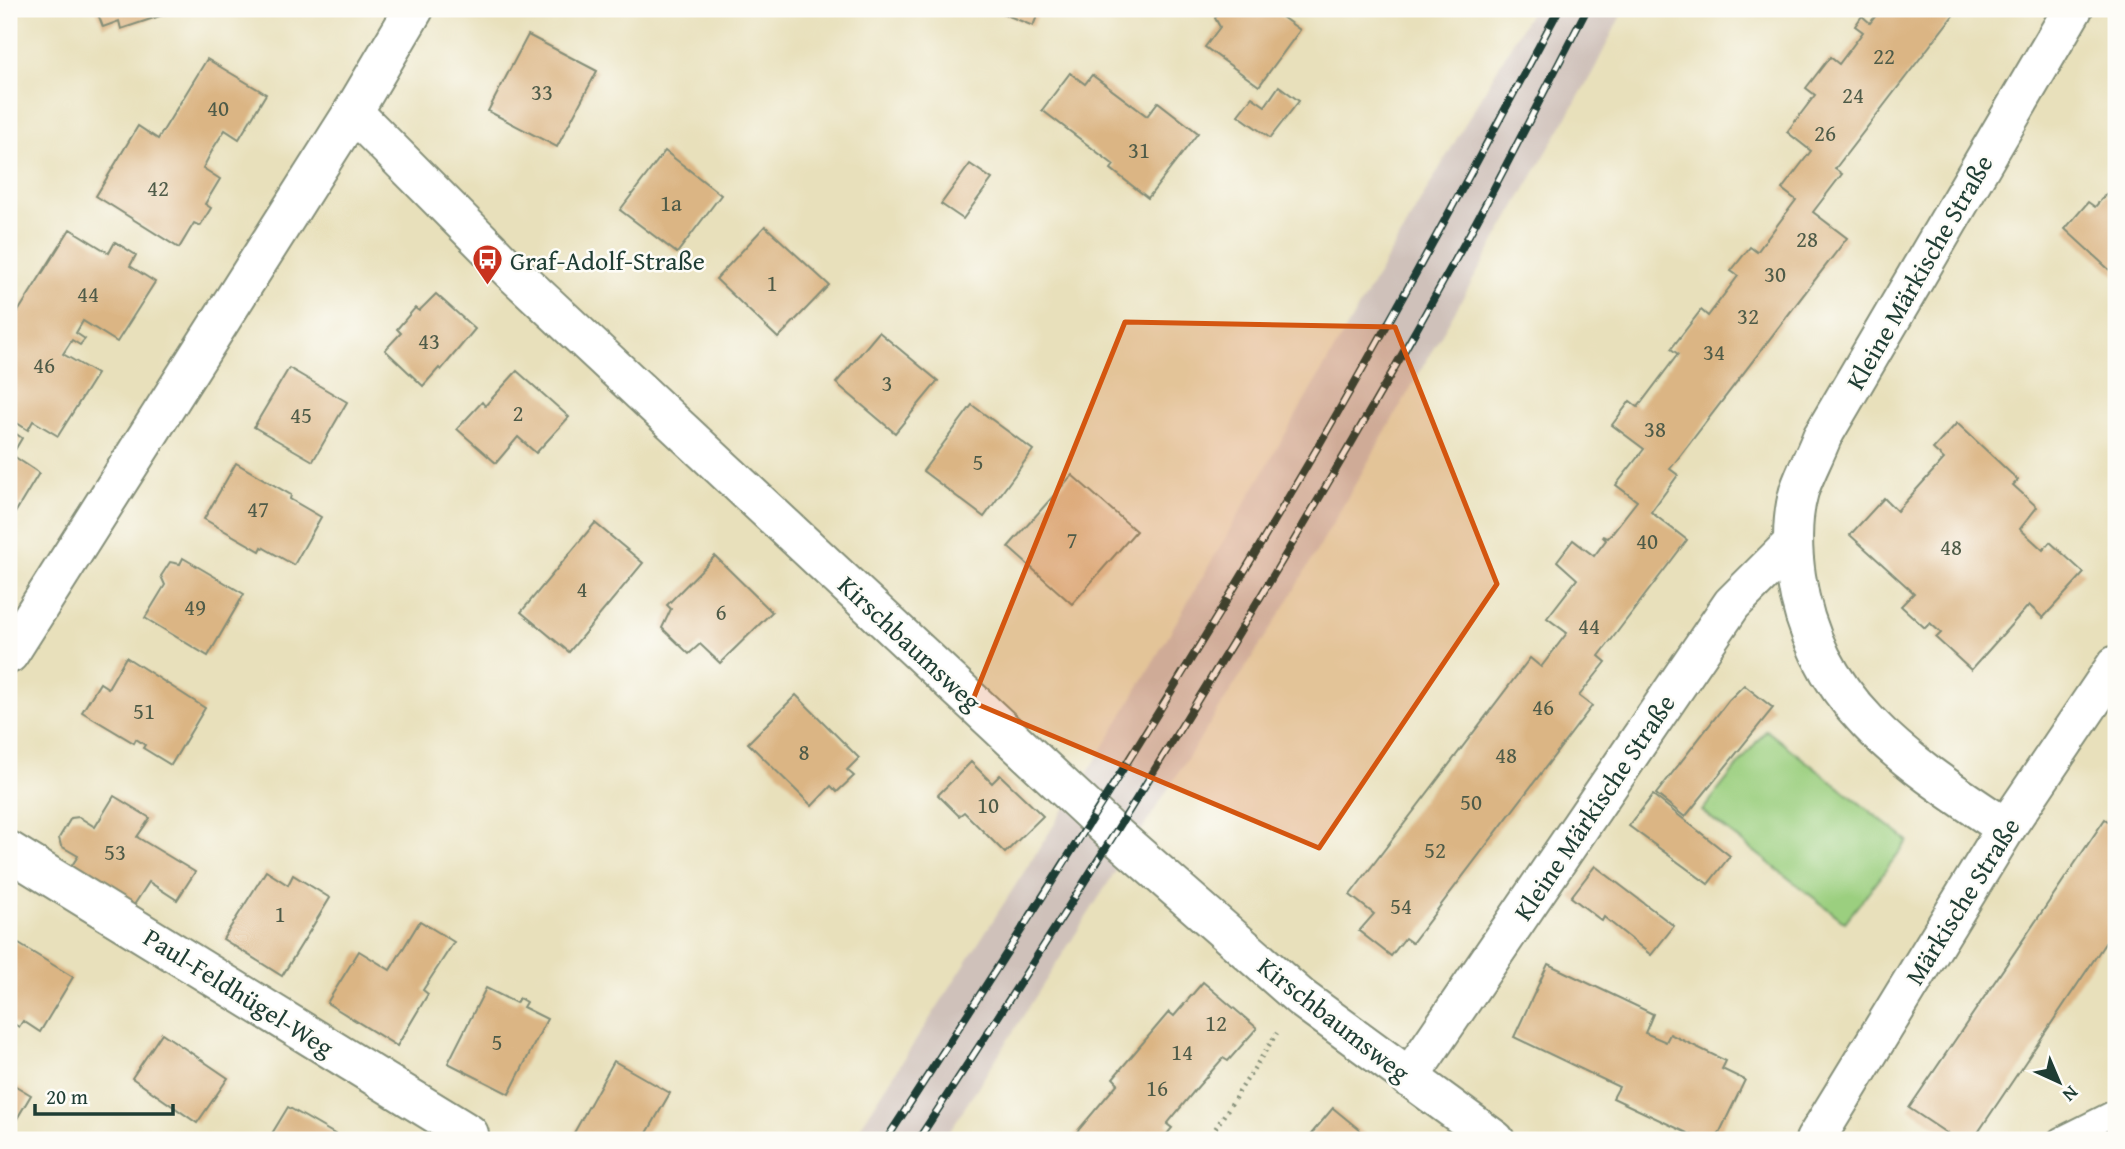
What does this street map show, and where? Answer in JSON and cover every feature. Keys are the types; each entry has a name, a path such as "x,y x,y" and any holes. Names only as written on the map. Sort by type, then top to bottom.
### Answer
{"street":[{"path":"9,654 353,112 414,9"},
{"name":"Kleine Märkische Straße","path":"2006,828 1929,777 1870,725 1838,687 1812,643 1798,592 1791,545 1799,492 1822,438 2073,9"},
{"name":"Kirschbaumsweg","path":"353,112 531,289 1114,834 1301,998 1495,1140"},
{"name":"Kleine Märkische Straße","path":"1409,1078 1732,604 1791,545"},
{"name":"Märkische Straße","path":"1822,1138 2006,828 2116,665"},
{"name":"Paul-Feldhügel-Weg","path":"9,851 469,1134"}],"lane":[{"path":"2060,1140 2116,1112"}],"path":[{"path":"1208,1140 1301,998"}],"highlighted area":[{"path":"1125,322 1395,327 1497,584 1319,848 972,702"}],"shaded area":[{"path":"1532,9 1624,9 1594,70 1285,606 944,1140 852,1140 1099,755"}],"green space":[{"path":"1766,730 1908,841 1845,922 1702,811"}],"building":[{"path":"96,9 181,9 121,29 119,21 103,27"},
{"path":"992,9 1040,9 1033,26"},
{"path":"1222,9 1271,9 1300,30 1259,86 1205,47 1220,27 1215,18"},
{"path":"1881,9 1958,9 1835,169 1842,174 1813,212 1847,238 1670,469 1678,475 1651,512 1687,540 1599,656 1606,662 1579,696 1592,706 1412,943 1405,938 1391,956 1359,931 1374,914 1350,895 1530,658 1541,667 1567,633 1547,618 1577,579 1557,561 1573,540 1594,556 1606,540 1602,536 1608,538 1637,501 1616,485 1644,449 1612,425 1630,401 1638,407 1678,354 1671,349 1701,310 1708,316 1738,276 1731,271 1750,247 1757,252 1796,200 1782,189 1811,151 1787,132 1815,95 1806,88 1830,57 1839,64 1863,32 1855,26 1862,16 1870,23"},
{"path":"528,35 597,71 557,147 488,111"},
{"path":"207,59 266,94 239,139 225,130 214,147 203,168 220,179 205,204 211,208 200,226 194,223 179,248 96,196 138,126 158,139"},
{"path":"1070,73 1085,84 1092,75 1147,116 1158,102 1198,133 1148,198 1111,169 1114,165 1042,110"},
{"path":"1279,86 1299,101 1270,138 1238,115 1252,97 1265,106"},
{"path":"665,151 721,195 677,253 620,210"},
{"path":"970,164 992,179 963,219 941,204"},
{"path":"2106,194 2114,201 2116,198 2116,276 2065,229 2088,202 2095,207"},
{"path":"765,226 829,285 778,338 716,279"},
{"path":"70,229 109,253 115,242 136,255 130,266 155,282 117,342 83,321 76,333 85,339 80,345 72,340 63,354 97,374 58,436 33,421 28,430 9,418 14,409 9,406 9,326"},
{"path":"436,294 475,329 441,370 439,368 423,386 385,350 401,333 397,329 415,308 419,311"},
{"path":"879,332 938,381 895,433 836,383"},
{"path":"289,368 347,402 313,461 254,427"},
{"path":"517,371 569,417 536,453 518,437 496,463 457,429 482,402 485,406"},
{"path":"972,405 1033,450 984,517 923,471"},
{"path":"1957,423 2018,480 2013,485 2037,507 2020,529 2043,550 2050,542 2084,573 2043,618 2029,605 1971,670 1936,638 1941,633 1930,623 1925,628 1901,606 1914,593 1850,535 1884,498 1897,511 1944,459 1933,449"},
{"path":"9,429 22,438 12,455 39,473 9,523"},
{"path":"236,463 291,495 290,499 321,517 294,565 262,547 260,551 204,519"},
{"path":"1072,475 1136,531 1072,604 1008,547"},
{"path":"595,523 643,563 569,652 521,612"},
{"path":"715,556 772,612 720,663 700,644 689,654 662,628 671,609 667,605"},
{"path":"183,558 244,594 208,656 145,618 165,585 161,576 170,562 180,564"},
{"path":"126,657 205,708 171,765 143,748 145,745 136,739 134,743 82,712 100,683 108,688"},
{"path":"1744,685 1773,708 1685,817 1656,794 1729,700"},
{"path":"796,695 859,758 847,770 854,776 837,792 831,786 812,806 748,743"},
{"path":"971,762 992,783 1000,775 1043,816 1005,853 964,812 959,816 938,795"},
{"path":"1653,795 1730,856 1708,884 1629,826"},
{"path":"114,796 150,818 137,837 195,872 177,900 149,882 134,905 71,867 78,856 61,846 59,838 71,818 79,817 95,827"},
{"path":"2105,819 2116,827 2116,927 1973,1140 1957,1140 1909,1108"},
{"path":"1595,866 1674,926 1651,955 1604,917 1602,921 1571,897"},
{"path":"266,871 288,885 293,875 330,898 282,976 223,939"},
{"path":"420,921 454,942 423,990 428,994 397,1046 327,1003 359,951 390,970"},
{"path":"9,938 73,977 40,1032 23,1021 19,1027 9,1021"},
{"path":"1548,964 1653,1014 1645,1033 1666,1042 1670,1034 1726,1061 1722,1069 1745,1080 1716,1140 1702,1140 1613,1098 1619,1087 1514,1037"},
{"path":"1203,982 1257,1028 1228,1061 1223,1058 1195,1090 1167,1124 1172,1128 1162,1140 1070,1140 1118,1083 1113,1078 1169,1012 1174,1016"},
{"path":"486,988 516,1003 519,998 526,1002 523,1007 547,1019 509,1094 448,1063"},
{"path":"162,1033 228,1078 197,1123 132,1078"},
{"path":"614,1061 670,1093 643,1140 570,1140"},
{"path":"9,1082 31,1095 9,1132"},
{"path":"288,1107 345,1140 268,1140"},
{"path":"1333,1108 1372,1140 1306,1140"}],"railway":[{"path":"886,1140 1079,839 1266,535 1379,340 1559,9"},
{"path":"918,1140 1128,813 1264,592 1475,225 1587,9"}],"place":[{"name":"Graf-Adolf-Straße","path":"487,287"}]}
